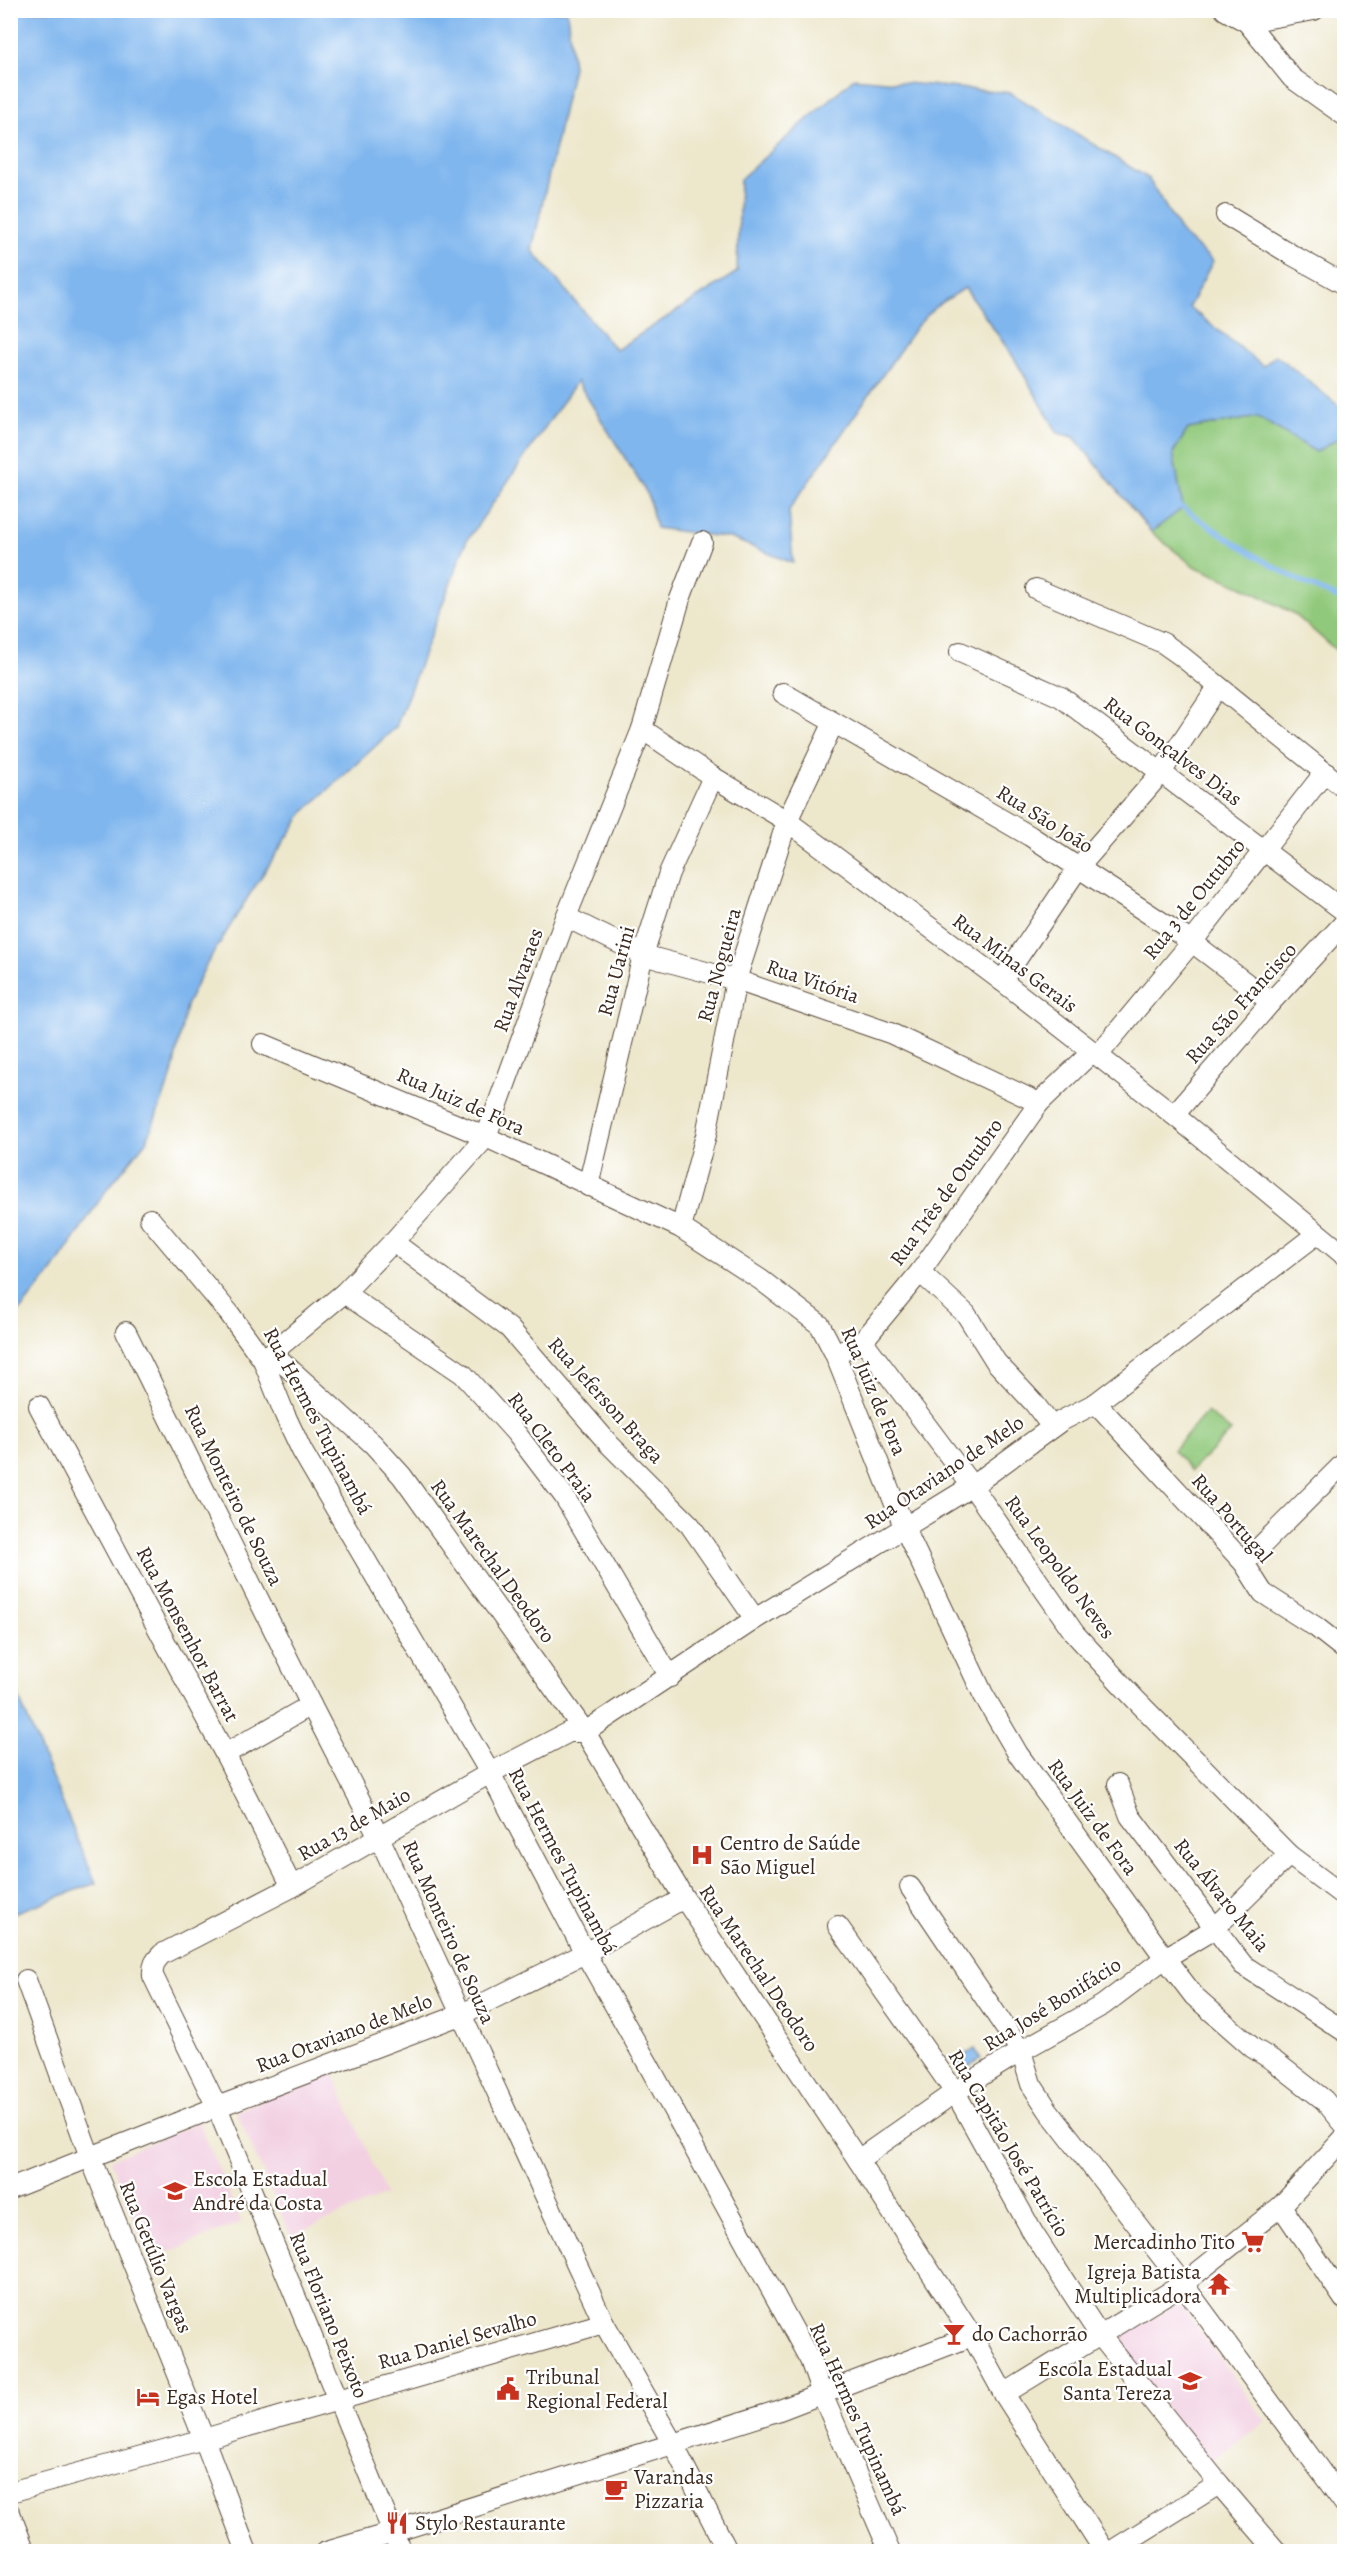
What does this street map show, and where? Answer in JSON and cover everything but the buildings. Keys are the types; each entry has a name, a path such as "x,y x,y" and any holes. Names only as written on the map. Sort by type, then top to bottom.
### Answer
{"street":[{"path":"1226,10 1247,22 1292,78 1344,115"},
{"path":"1247,22 1314,10"},
{"path":"1226,215 1344,284"},
{"name":"Rua Alvaraes","path":"268,1357 344,1293 393,1242 486,1137 566,917 642,729 680,599 702,542"},
{"path":"1036,589 1163,643 1344,788"},
{"name":"Rua Gonçalves Dias","path":"960,652 1061,697 1160,774 1265,849 1344,911"},
{"path":"1002,981 1078,868 1160,774 1218,687"},
{"name":"Rua São João","path":"783,693 1030,836 1192,942 1271,1002"},
{"name":"Rua Nogueira","path":"681,1228 706,1136 736,980 787,821 833,724"},
{"name":"Rua Minas Gerais","path":"642,729 713,777 787,821 1002,981 1173,1115 1317,1234 1341,1245"},
{"name":"Rua 3 de Outubro","path":"1094,1054 1192,942 1325,772"},
{"name":"Rua Uarini","path":"588,1186 643,955 669,873 713,777"},
{"name":"Rua Vitória","path":"566,917 643,955 736,980 890,1033 1039,1102"},
{"name":"Rua São Francisco","path":"1173,1115 1271,1002 1344,924"},
{"name":"Rua Juiz de Fora","path":"263,1044 486,1137 681,1228 761,1280 820,1325 835,1354 905,1529 973,1674 1018,1754 1194,1996 1253,2048 1274,2061 1324,2100 1344,2124"},
{"name":"Rua Três de Outubro","path":"835,1354 862,1341 920,1272 1039,1102 1094,1054"},
{"name":"Rua Hermes Tupinambá","path":"150,1219 236,1323 268,1357 285,1415 302,1451 490,1773 585,1953 810,2360 822,2394 890,2552"},
{"name":"Rua Otaviano de Melo","path":"585,1732 755,1619 972,1486 1052,1427 1096,1403 1317,1234"},
{"name":"Rua Jeferson Braga","path":"393,1242 509,1328 609,1444 690,1524 755,1619"},
{"path":"920,1272 966,1314 996,1362 1034,1402 1052,1427"},
{"name":"Rua Cleto Praia","path":"344,1293 463,1374 516,1433 564,1496 670,1677"},
{"name":"Rua Monteiro de Souza","path":"126,1332 379,1837 604,2323 673,2444 728,2552"},
{"name":"Rua Leopoldo Neves","path":"862,1341 972,1486 1075,1634 1135,1699 1290,1855 1344,1896"},
{"name":"Rua Marechal Deodoro","path":"268,1357 373,1444 402,1476 585,1732 684,1898 972,2336 1004,2394 1105,2552"},
{"name":"Rua Portugal","path":"1096,1403 1244,1563 1263,1593 1317,1627 1344,1649"},
{"name":"Rua Monsenhor Barrat","path":"39,1406 225,1754 292,1887"},
{"path":"1244,1563 1344,1463"},
{"path":"225,1754 311,1705"},
{"name":"Rua 13 de Maio","path":"152,1967 162,1954 292,1887 490,1773 569,1732 585,1732"},
{"name":"Rua Álvaro Maia","path":"1118,1784 1130,1816 1243,1965 1344,2031"},
{"name":"Rua José Bonifácio","path":"858,2160 955,2092 1021,2050 1103,2005 1165,1958 1214,1929 1290,1855"},
{"path":"910,1887 1021,2050 1031,2084 1048,2110 1183,2284 1344,2503"},
{"name":"Rua Otaviano de Melo","path":"10,2189 217,2107 460,2015 585,1953 684,1898"},
{"name":"Rua Capitão José Patrício","path":"838,1926 955,2092 1033,2233 1100,2334 1219,2484 1277,2552"},
{"name":"Rua Floriano Peixoto","path":"152,1967 153,1976 217,2107 401,2552"},
{"name":"Rua Getúlio Vargas","path":"26,1980 90,2157 247,2552"},
{"path":"1004,2394 1183,2284 1281,2206 1344,2138"},
{"path":"1281,2206 1344,2299"},
{"name":"Rua Daniel Sevalho","path":"10,2493 604,2323"},
{"path":"326,2552 777,2411 972,2336"},
{"path":"1110,2552 1219,2484"},
{"path":"10,2512 25,2552"}],"shaded area":[{"path":"332,2070 386,2195 291,2236 236,2111"},
{"name":"Escola Estadual André da Costa","path":"199,2122 241,2222 150,2260 110,2160"},
{"name":"Escola Estadual Santa Tereza","path":"1179,2303 1266,2421 1208,2463 1113,2341"}],"green space":[{"path":"1258,417 1316,451 1344,435 1344,657 1293,613 1243,587 1194,566 1151,532 1183,508 1173,453 1188,429"},
{"path":"1207,1412 1231,1431 1191,1471 1173,1450"}],"water":[{"path":"11,11 567,11 573,67 532,250 616,350 737,272 740,179 854,78 1011,93 1148,178 1183,235 1213,261 1189,307 1263,366 1276,355 1344,410 1344,435 1316,452 1258,417 1188,429 1173,453 1183,508 1151,532 1074,437 1058,433 1014,358 965,288 935,307 916,327 789,510 793,563 730,538 656,528 648,495 577,381 466,542 396,727 303,813 248,897 206,965 186,1006 172,1075 147,1140 105,1192 53,1270 11,1322"},
{"path":"11,1679 96,1883 10,1914"},
{"path":"975,2049 981,2059 962,2070 957,2059"}],"waterway":[{"path":"1183,508 1281,571 1344,600"}],"place":[{"name":"Centro de Saúde São Miguel","path":"702,1855"},
{"name":"Escola Estadual André da Costa","path":"175,2191"},
{"name":"Mercadinho Tito","path":"1253,2242"},
{"name":"Igreja Batista Multiplicadora","path":"1219,2284"},
{"name":"do Cachorrão","path":"954,2334"},
{"name":"Escola Estadual Santa Tereza","path":"1190,2381"},
{"name":"Tribunal Regional Federal","path":"508,2389"},
{"name":"Egas Hotel","path":"148,2397"},
{"name":"Varandas Pizzaria","path":"616,2489"},
{"name":"Stylo Restaurante","path":"397,2523"}]}
